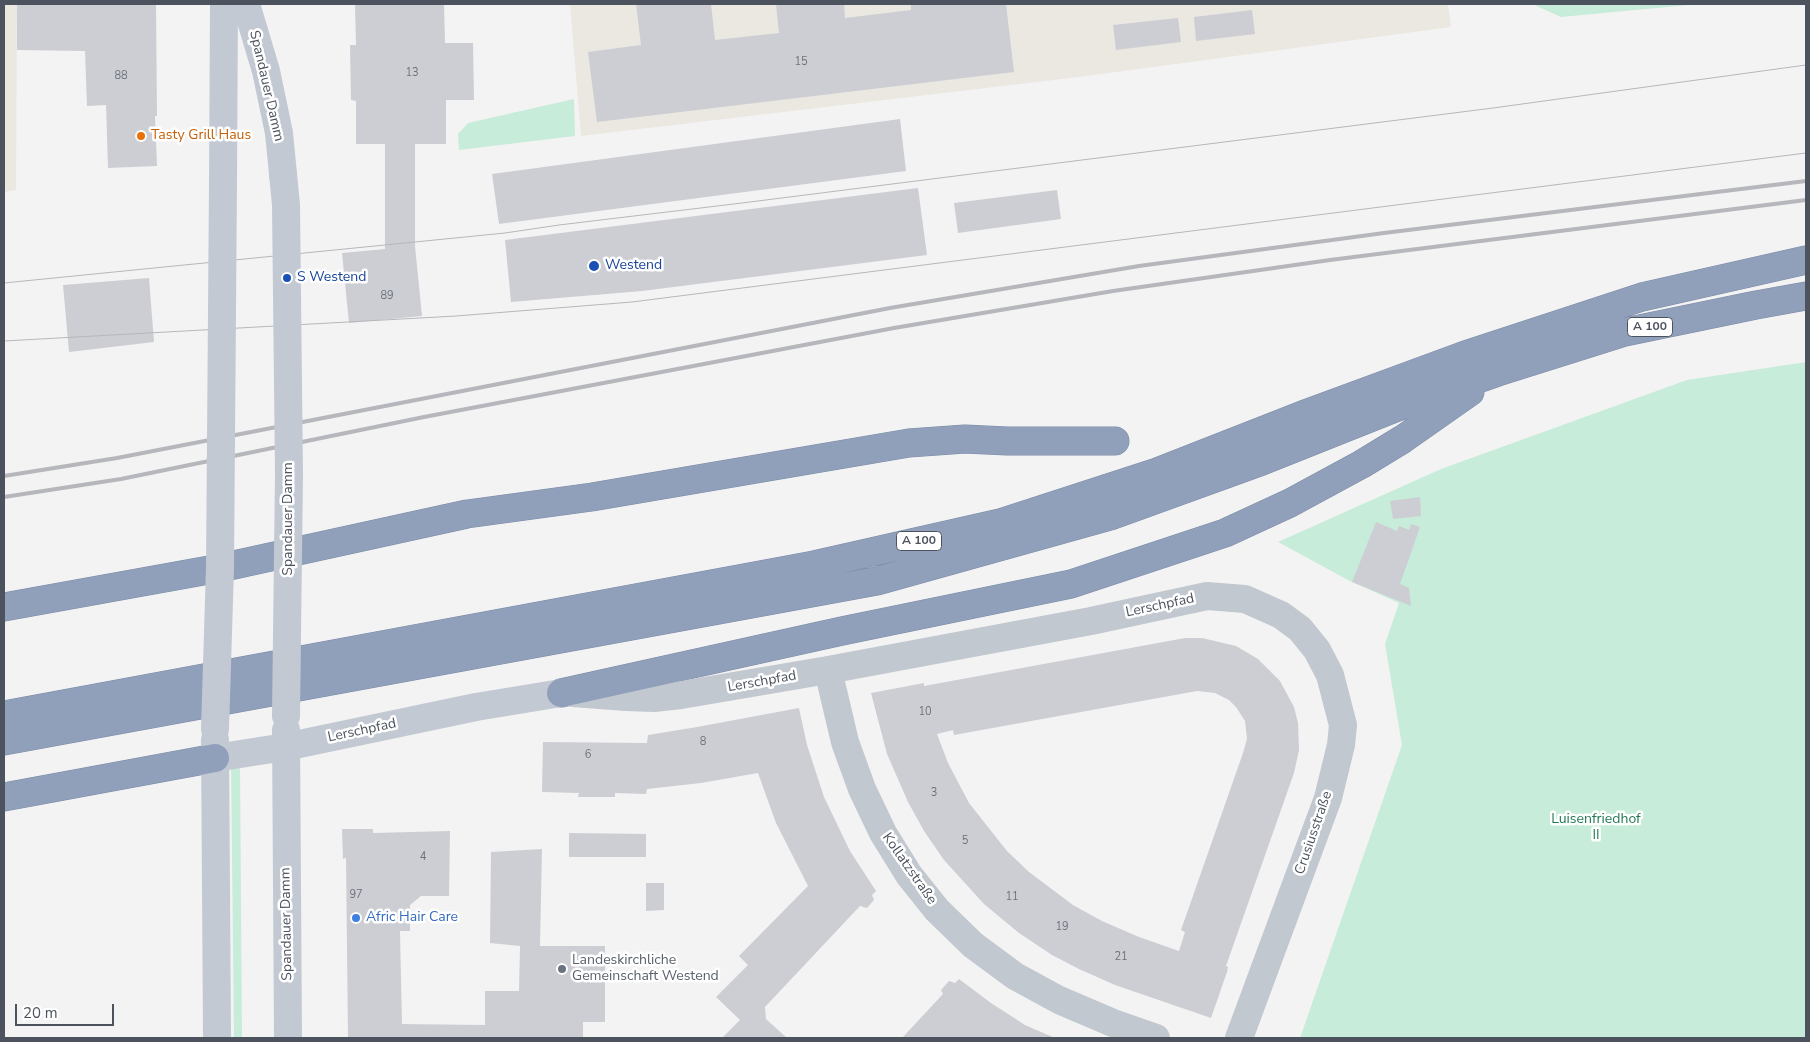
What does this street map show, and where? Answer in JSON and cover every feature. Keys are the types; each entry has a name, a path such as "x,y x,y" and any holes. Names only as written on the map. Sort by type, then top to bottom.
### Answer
{"highway":[{"name":"A 100","path":"4,715 814,565 1000,523 1157,472 1305,414 1483,349 1642,297 1806,260"},
{"name":"A 100","path":"4,742 877,581 1110,516 1262,461 1395,408 1498,372 1626,332 1806,296"},
{"path":"562,693 842,631 1071,584 1225,533 1290,503 1362,464 1403,439 1498,372"},
{"path":"4,607 220,568 467,514 592,497 909,443 965,439 1007,442 1115,440"},
{"path":"4,797 215,758"}],"main road":[{"path":"218,1038 215,729 220,568 224,4"},
{"name":"Spandauer Damm","path":"246,4 266,71 279,133 286,205 289,554 285,747 288,1038"},
{"name":"Lerschpfad","path":"215,758 285,747 476,707 562,693"}],"street":[{"name":"Lerschpfad","path":"562,693 626,698 654,698 681,695 828,670 1091,621 1206,596 1245,599 1281,615 1300,629"},
{"name":"Crusiusstraße","path":"1240,1038 1328,798 1341,745 1343,725 1330,675 1317,650 1300,629"},
{"name":"Kollatzstraße","path":"828,670 845,742 862,789 887,840 909,875 937,910 973,945 1015,976 1059,1000 1113,1023 1156,1038"}],"shaded area":[{"path":"4,4 17,4 16,190 4,192"},
{"path":"570,4 1448,4 1451,27 1079,77 581,136"}],"green space":[{"path":"1532,4 1699,4 1561,17"},
{"path":"574,99 575,136 459,150 458,134 468,123"},
{"name":"Luisenfriedhof II","path":"1806,362 1806,1038 1300,1038 1402,745 1385,644 1399,603 1348,580 1278,542 1441,469 1687,380"},
{"path":"231,762 240,762 242,1038 234,1038"}],"building":[{"path":"17,4 156,4 157,116 155,116 157,166 108,168 106,105 87,106 85,51 17,50"},
{"path":"355,4 444,4 445,43 473,43 474,100 446,100 446,144 415,144 415,246 422,316 349,323 342,253 385,249 385,144 356,144 356,101 351,100 350,45 356,45"},
{"path":"636,4 711,4 715,40 779,33 776,4 844,4 845,18 911,10 911,4 1006,4 1014,72 597,122 588,52 641,45"},
{"path":"1252,10 1255,34 1196,41 1194,17"},
{"path":"1178,18 1181,42 1116,50 1113,25"},
{"path":"900,119 906,171 499,224 492,174"},
{"path":"918,188 927,255 642,291 511,302 505,240"},
{"path":"1057,190 1061,219 958,233 954,203"},
{"path":"149,278 154,342 69,352 63,285"},
{"path":"1420,497 1421,516 1393,519 1390,501"},
{"path":"1376,522 1397,531 1399,526 1409,530 1411,524 1420,527 1400,584 1409,588 1411,606 1352,582"},
{"path":"1185,638 1202,638 1236,646 1258,659 1280,681 1294,707 1298,723 1299,750 1294,773 1226,966 1228,967 1227,972 1211,1018 1115,985 1052,955 1019,933 984,904 944,860 924,831 908,802 887,754 871,693 924,683 924,686","holes":["1197,691 1215,693 1229,700 1236,707 1245,721 1247,739 1181,930 1185,932 1179,951 1102,921 1073,905 1029,872 1007,851 969,803 948,763 937,734 953,730 954,735"]},
{"path":"799,708 807,745 824,797 850,851 876,891 872,895 874,900 867,908 860,906 765,1007 766,1019 787,1038 722,1038 740,1020 716,997 748,965 739,956 808,886 776,823 758,773 701,783 647,789 646,794 615,793 615,797 578,797 579,793 542,792 543,742 647,743 648,735"},
{"path":"342,829 373,829 373,833 450,831 449,896 421,896 410,905 410,931 400,931 402,1024 485,1025 485,991 519,991 520,946 490,943 491,852 542,849 540,946 605,946 605,1022 583,1022 583,1038 348,1038 346,858 343,859"},
{"path":"569,833 646,834 646,857 569,857"},
{"path":"646,883 664,883 664,910 646,911"},
{"path":"959,979 1025,1025 1055,1038 902,1038 943,994 941,990 949,981 955,983"}],"tram line":[{"path":"4,283 505,233 1493,108 1806,65"},
{"path":"4,341 456,316 632,302 1806,153"}],"railway":[{"path":"4,476 117,458 890,308 1139,266 1384,233 1806,181"},
{"path":"4,497 121,479 424,417 894,328 1113,291 1330,260 1806,200"}],"place":[{"name":"Tasty Grill Haus","path":"141,136"},
{"name":"Westend","path":"594,266"},
{"name":"S Westend","path":"287,278"},
{"name":"Afric Hair Care","path":"356,918"},
{"name":"Landeskirchliche Gemeinschaft Westend","path":"562,969"}]}
